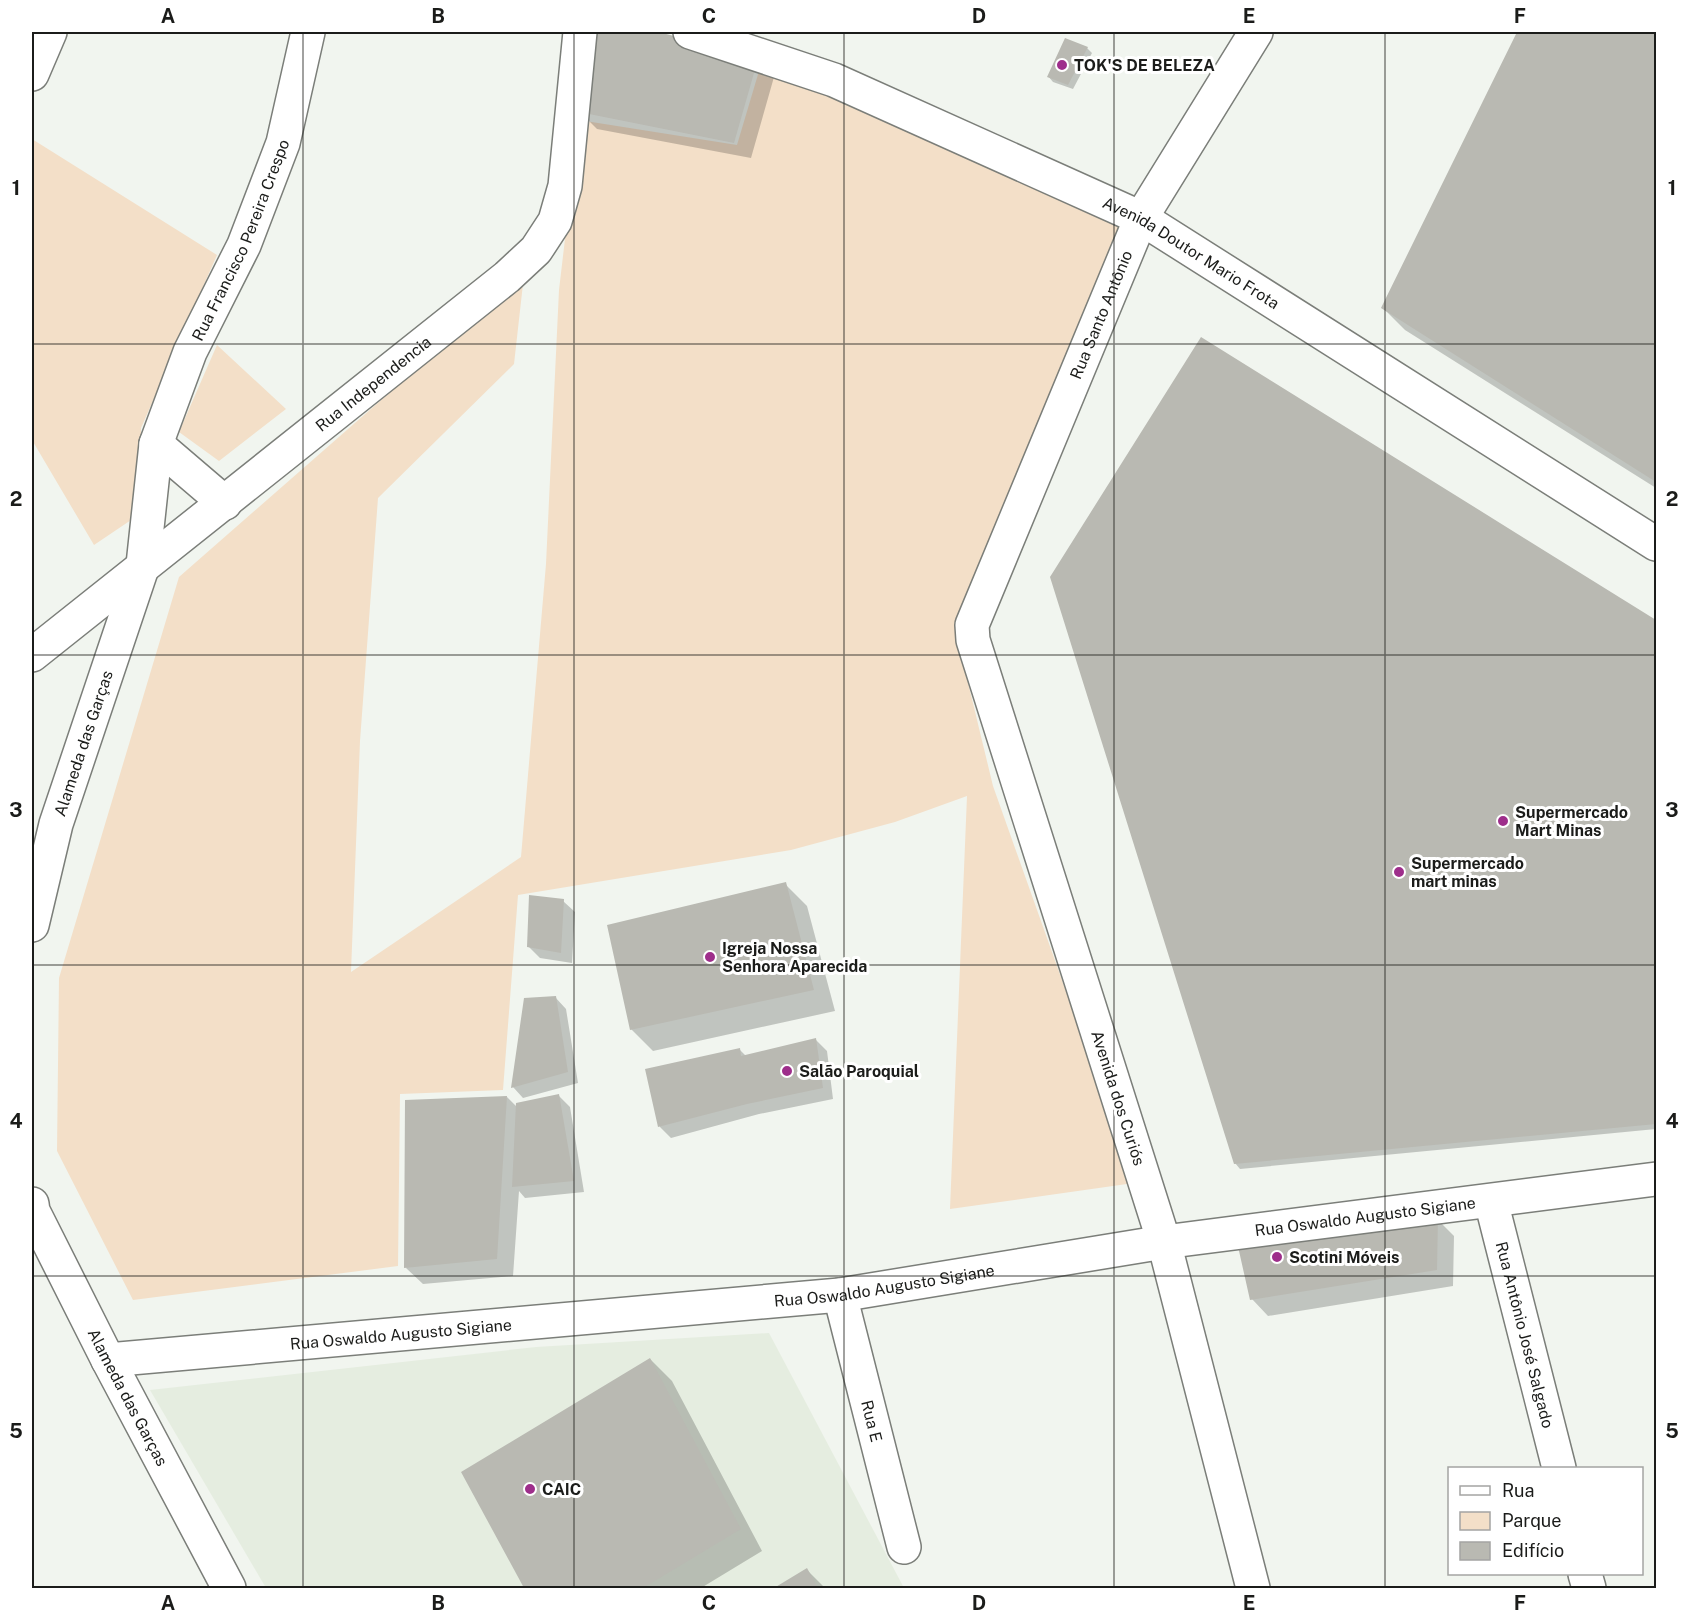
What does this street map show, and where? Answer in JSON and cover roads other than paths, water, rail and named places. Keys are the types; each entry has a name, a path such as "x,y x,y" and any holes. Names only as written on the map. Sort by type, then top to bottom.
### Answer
{"street":[{"path":"32,74 50,32"},
{"name":"Rua Francisco Pereira Crespo","path":"143,565 156,444 190,352 244,245 283,143 308,32"},
{"name":"Rua Independencia","path":"32,656 143,565 225,503 507,277 536,250 555,221 565,186 580,32"},
{"name":"Avenida Doutor Mario Frota","path":"690,32 834,80 1141,218 1656,544"},
{"name":"Rua Santo Antônio","path":"976,613 1141,218 1256,32"},
{"path":"156,444 225,503"},
{"name":"Alameda das Garças","path":"32,926 56,824 143,565"},
{"name":"Avenida dos Curiós","path":"976,613 972,625 973,640 1164,1242 1253,1588"},
{"name":"Rua Oswaldo Augusto Sigiane","path":"108,1360 840,1295 1164,1242 1656,1179"},
{"name":"Rua Antônio José Salgado","path":"1491,1201 1559,1467"},
{"name":"Alameda das Garças","path":"32,1204 33,1211 108,1360 229,1588"},
{"name":"Rua E","path":"840,1295 904,1547"}],"place":[{"name":"TOK'S DE BELEZA","path":"1062,65"},
{"name":"Supermercado Mart Minas","path":"1503,821"},
{"name":"Supermercado mart minas","path":"1399,872"},
{"name":"Igreja Nossa Senhora Aparecida","path":"710,957"},
{"name":"Salão Paroquial","path":"787,1071"},
{"name":"Scotini Móveis","path":"1277,1257"},
{"name":"CAIC","path":"530,1489"}]}
